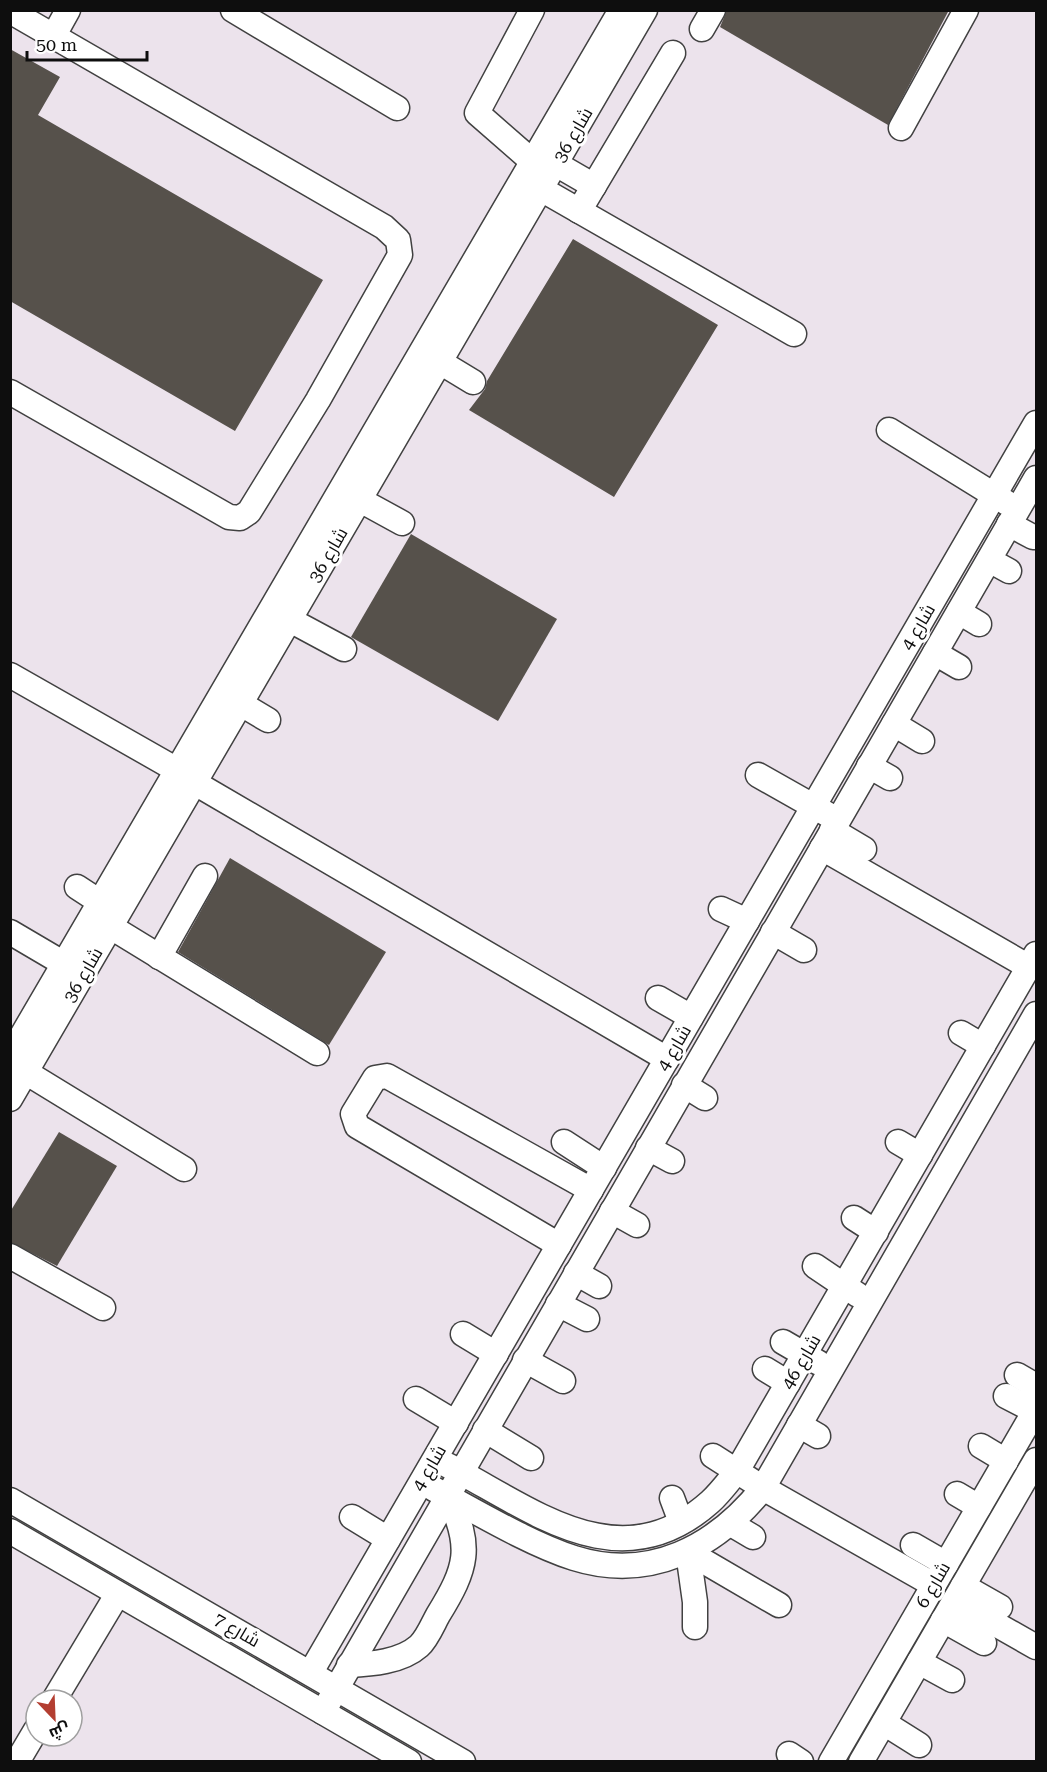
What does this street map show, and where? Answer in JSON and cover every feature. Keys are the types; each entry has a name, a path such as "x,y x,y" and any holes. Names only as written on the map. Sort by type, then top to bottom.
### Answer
{"street":[{"path":"53,37 68,10"},
{"path":"233,10 397,108"},
{"path":"532,10 477,113 545,172 579,211 794,334"},
{"name":"شارع 36","path":"70,976 100,902 186,777 241,704 440,362 545,172 621,10"},
{"name":"شارع 36","path":"10,1099 16,1064 70,976 111,927 186,777 545,172 645,10"},
{"path":"902,128 966,10"},
{"path":"10,11 384,227 398,240 400,255 318,400 249,512 240,518 229,517 10,392"},
{"path":"579,211 673,53"},
{"path":"545,172 594,186"},
{"path":"440,362 474,382"},
{"name":"شارع 4","path":"311,1672 1036,423"},
{"path":"889,430 994,495 1033,537"},
{"name":"شارع 4","path":"323,1712 831,833 879,772 894,724 930,661 969,618 999,566 1014,517 1036,478"},
{"path":"360,500 402,523"},
{"path":"290,620 344,649"},
{"path":"901,656 959,667"},
{"path":"10,675 667,1059"},
{"path":"241,704 267,720"},
{"path":"894,724 922,741"},
{"path":"758,776 813,807 831,833 1031,952"},
{"path":"831,833 864,849"},
{"path":"159,957 205,876"},
{"path":"77,887 100,902"},
{"path":"721,909 747,921"},
{"path":"111,927 317,1053"},
{"path":"10,932 70,976"},
{"path":"773,932 804,950"},
{"path":"10,951 70,976"},
{"name":"شارع 46","path":"435,1459 575,1532 604,1538 633,1538 662,1531 681,1522 711,1501 737,1472 920,1155 942,1098 969,1070 983,1046 1001,994 1031,952"},
{"path":"657,998 726,1015"},
{"name":"شارع 46","path":"421,1482 574,1558 612,1565 651,1563 688,1552 717,1536 731,1524 763,1488 809,1431 835,1377 861,1333 870,1302 902,1263 967,1150 1035,1019"},
{"path":"961,1033 983,1046"},
{"path":"16,1064 184,1169"},
{"path":"969,1070 993,1099"},
{"path":"559,1245 357,1126 353,1114 375,1078 387,1076 591,1190"},
{"path":"684,1085 705,1098"},
{"path":"564,1142 604,1168"},
{"path":"898,1142 920,1155"},
{"path":"648,1148 672,1161"},
{"path":"612,1211 637,1225"},
{"path":"854,1218 876,1232"},
{"path":"10,1256 103,1308"},
{"path":"815,1266 870,1302"},
{"path":"576,1273 599,1286"},
{"path":"558,1304 587,1319"},
{"path":"463,1334 496,1354"},
{"path":"783,1342 805,1354 835,1377"},
{"path":"525,1360 563,1381"},
{"path":"765,1369 788,1383"},
{"path":"1020,1385 1036,1410"},
{"path":"416,1399 456,1423"},
{"name":"شارع 6","path":"831,1761 1036,1410"},
{"path":"484,1430 531,1458"},
{"path":"981,1446 1006,1461"},
{"path":"713,1456 763,1488 934,1585"},
{"name":"شارع 6","path":"861,1761 954,1602 1029,1489 1036,1460"},
{"path":"957,1494 979,1507"},
{"path":"349,1665 389,1660 419,1646 458,1583 465,1553 461,1523 448,1496"},
{"path":"672,1498 681,1522"},
{"name":"شارع 7","path":"10,1500 463,1761"},
{"path":"352,1517 388,1539"},
{"path":"731,1524 753,1537"},
{"name":"شارع 7","path":"10,1531 117,1595 409,1761"},
{"path":"913,1545 946,1564"},
{"path":"688,1552 779,1605"},
{"path":"688,1552 695,1593 695,1627"},
{"path":"61,1688 117,1595"},
{"path":"954,1602 1000,1607"},
{"path":"954,1602 984,1643"},
{"path":"954,1602 1036,1647"},
{"path":"919,1662 952,1680"},
{"path":"884,1723 919,1745"},
{"path":"17,1761 25,1748"}],"shaded area":[{"path":"11,11 1036,11 1036,1761 11,1762"}],"building":[{"path":"727,10 949,10 888,125 720,27"},
{"path":"10,49 60,77 38,115 323,280 235,431 10,301"},
{"path":"573,239 718,325 614,497 469,410 485,389 487,381"},
{"path":"411,534 557,619 498,721 351,637"},
{"path":"230,858 386,952 329,1045 178,952"},
{"path":"59,1132 117,1166 57,1266 10,1242 10,1212"}]}
